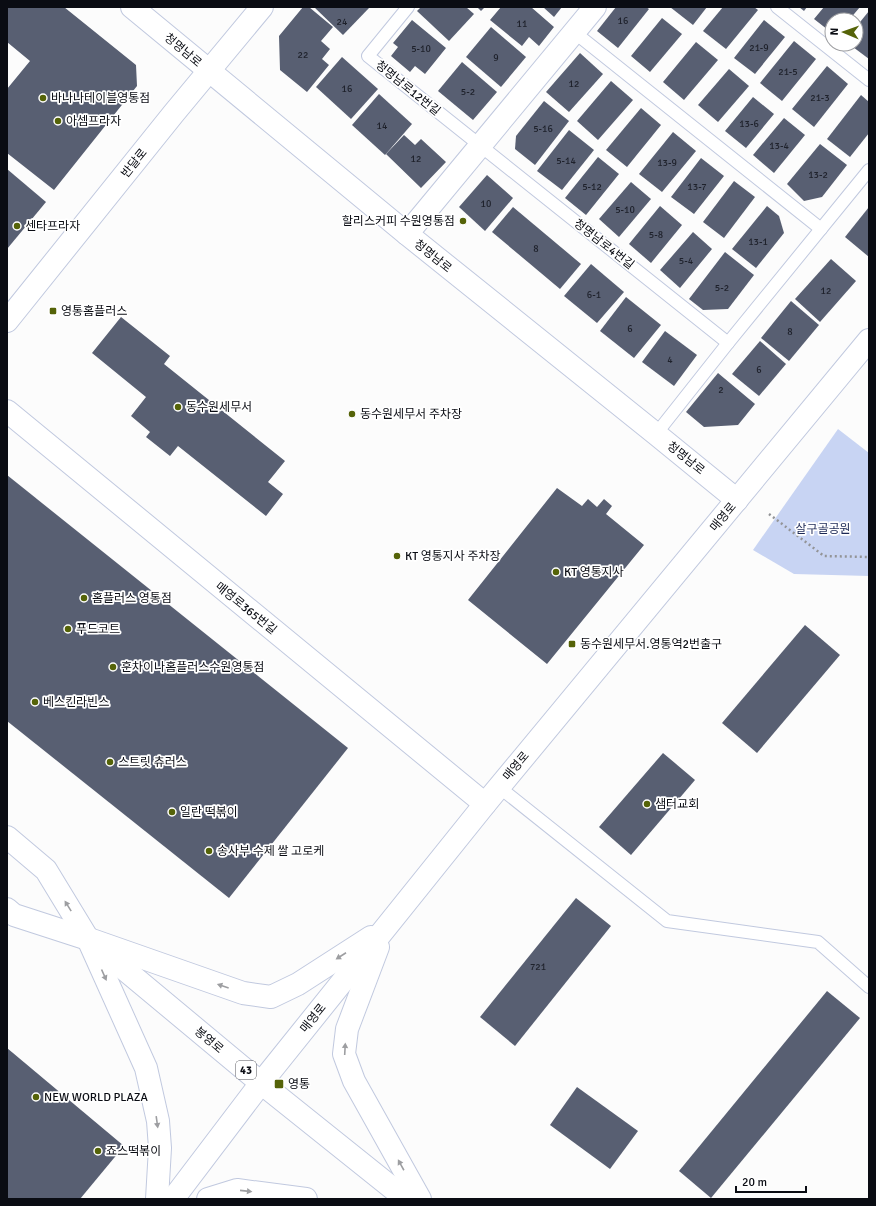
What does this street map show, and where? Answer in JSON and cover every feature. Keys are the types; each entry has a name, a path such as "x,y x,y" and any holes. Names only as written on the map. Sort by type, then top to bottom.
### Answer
{"street":[{"name":"청명남로","path":"132,7 407,234 737,500"},
{"name":"반달로","path":"7,321 262,7"},
{"path":"407,234 595,7"},
{"name":"매영로","path":"173,1199 261,1083 499,786 869,340"},
{"name":"매영로365번길","path":"7,411 485,804"},
{"name":"봉영로","path":"7,837 46,870 88,939 261,1083 406,1199"},
{"name":"봉영로","path":"7,909 14,915 88,939"},
{"path":"88,939 243,993 271,997 298,984 386,928"},
{"path":"386,928 347,1030 344,1054 354,1080 420,1199"},
{"path":"88,939 146,1068 158,1128 160,1148 158,1199"},
{"path":"208,1199 237,1190 306,1199"}],"lane":[{"name":"청명남로12번길","path":"408,7 368,56 480,145"},
{"path":"777,7 869,80"},
{"path":"574,32 821,229"},
{"name":"청명남로4번길","path":"480,145 728,342"},
{"path":"656,434 728,342 869,170"},
{"path":"499,786 667,920 818,942 869,986"}],"path":[{"path":"769,514 824,556 869,557"}],"green space":[{"name":"살구골공원","path":"838,429 869,453 869,576 794,574 753,550"}],"building":[{"name":"아셈프라자","path":"7,7 64,7 136,65 137,86 54,190 7,153 7,89 30,61 7,42"},
{"path":"303,7 309,7 333,27 321,41 330,49 322,59 329,65 307,92 280,70 279,36"},
{"path":"314,7 370,7 343,35"},
{"path":"421,7 466,7 474,14 449,41 417,11"},
{"path":"477,7 485,7 481,11"},
{"path":"501,7 531,7 554,27 539,46 529,37 522,46 490,20"},
{"path":"543,7 562,7 554,17"},
{"path":"616,7 646,7 649,9 618,48 597,31"},
{"path":"670,7 707,7 693,25"},
{"path":"723,7 754,7 758,10 726,49 703,31"},
{"path":"799,7 807,7 804,11"},
{"path":"824,7 860,7 856,12 824,12 824,27 814,19"},
{"path":"869,11 869,59 860,52 864,52 864,17"},
{"path":"662,18 682,34 650,72 631,56"},
{"path":"412,20 446,48 425,74 415,66 410,72 391,56 398,47 393,43"},
{"path":"764,20 785,37 755,74 734,58"},
{"path":"491,27 526,57 501,87 466,57"},
{"path":"794,41 816,59 782,101 760,83"},
{"path":"696,42 718,60 684,100 663,82"},
{"path":"580,53 603,74 569,112 546,92"},
{"path":"342,57 378,89 351,119 316,87"},
{"path":"462,62 497,92 473,120 438,91"},
{"path":"827,66 848,84 814,127 792,109"},
{"path":"729,69 749,86 718,122 698,105"},
{"path":"611,81 633,100 598,140 577,121"},
{"path":"379,94 412,124 385,155 352,125"},
{"path":"861,95 869,102 869,133 850,157 827,139"},
{"path":"753,97 774,114 746,148 725,131"},
{"path":"544,101 569,121 535,165 515,149 516,136"},
{"path":"641,108 661,125 627,167 606,150"},
{"path":"784,118 805,135 774,173 753,155"},
{"path":"569,130 594,150 562,190 537,171"},
{"path":"673,132 696,151 662,192 639,174"},
{"path":"404,135 415,145 421,139 446,162 421,188 386,154"},
{"path":"820,144 847,165 822,197 804,201 787,184"},
{"path":"598,157 619,174 586,215 565,198"},
{"path":"701,158 724,176 694,214 671,197"},
{"name":"센타프라자","path":"7,169 46,202 7,249"},
{"path":"487,175 513,198 485,231 459,207"},
{"path":"734,181 755,197 724,238 703,222"},
{"path":"631,182 651,199 619,237 599,219"},
{"path":"660,206 682,225 651,263 629,244"},
{"path":"767,206 779,216 784,233 756,268 732,249"},
{"path":"513,207 581,264 560,289 492,232"},
{"path":"869,207 869,257 845,237"},
{"path":"693,232 712,249 680,288 660,270"},
{"path":"725,252 754,275 728,309 703,310 689,299"},
{"path":"831,259 856,281 820,322 795,299"},
{"path":"591,264 624,292 597,323 564,296"},
{"path":"626,297 661,325 634,358 600,331"},
{"path":"791,301 819,325 789,361 761,338"},
{"name":"동수원세무서","path":"121,317 170,356 164,364 285,461 268,482 283,494 266,516 178,446 170,456 146,437 150,432 131,416 146,397 92,353"},
{"path":"665,331 697,355 674,386 642,362"},
{"path":"760,341 786,364 759,396 732,374"},
{"path":"718,373 755,404 738,425 704,427 686,412"},
{"name":"홈플러스 영통점","path":"7,475 348,748 229,898 7,721"},
{"name":"KT 영통지사","path":"557,488 582,506 588,499 597,507 604,499 612,506 606,514 644,545 547,664 468,600"},
{"path":"805,625 840,655 757,753 722,723"},
{"name":"샘터교회","path":"663,753 695,780 631,855 599,827"},
{"path":"576,898 611,926 515,1046 480,1017"},
{"path":"827,991 860,1018 711,1198 679,1171"},
{"name":"NEW WORLD PLAZA","path":"7,1048 124,1146 80,1199 7,1199"},
{"path":"577,1087 638,1131 610,1169 550,1125"}],"place":[{"name":"바나나테이블영통점","path":"43,98"},
{"name":"아셈프라자","path":"58,121"},
{"name":"할리스커피 수원영통점","path":"463,221"},
{"name":"센타프라자","path":"17,226"},
{"name":"영통홈플러스","path":"53,311"},
{"name":"동수원세무서","path":"178,407"},
{"name":"동수원세무서 주차장","path":"352,414"},
{"name":"KT 영통지사 주차장","path":"397,556"},
{"name":"KT 영통지사","path":"556,572"},
{"name":"홈플러스 영통점","path":"84,598"},
{"name":"푸드코트","path":"68,629"},
{"name":"동수원세무서.영통역2번출구","path":"572,644"},
{"name":"훈차이나홈플러스수원영통점","path":"113,667"},
{"name":"베스킨라빈스","path":"35,702"},
{"name":"스트릿 츄러스","path":"110,762"},
{"name":"샘터교회","path":"647,804"},
{"name":"일란 떡볶이","path":"172,812"},
{"name":"송사부 수제 쌀 고로케","path":"209,851"},
{"name":"영통","path":"279,1084"},
{"name":"NEW WORLD PLAZA","path":"36,1097"},
{"name":"죠스떡볶이","path":"98,1151"}]}
